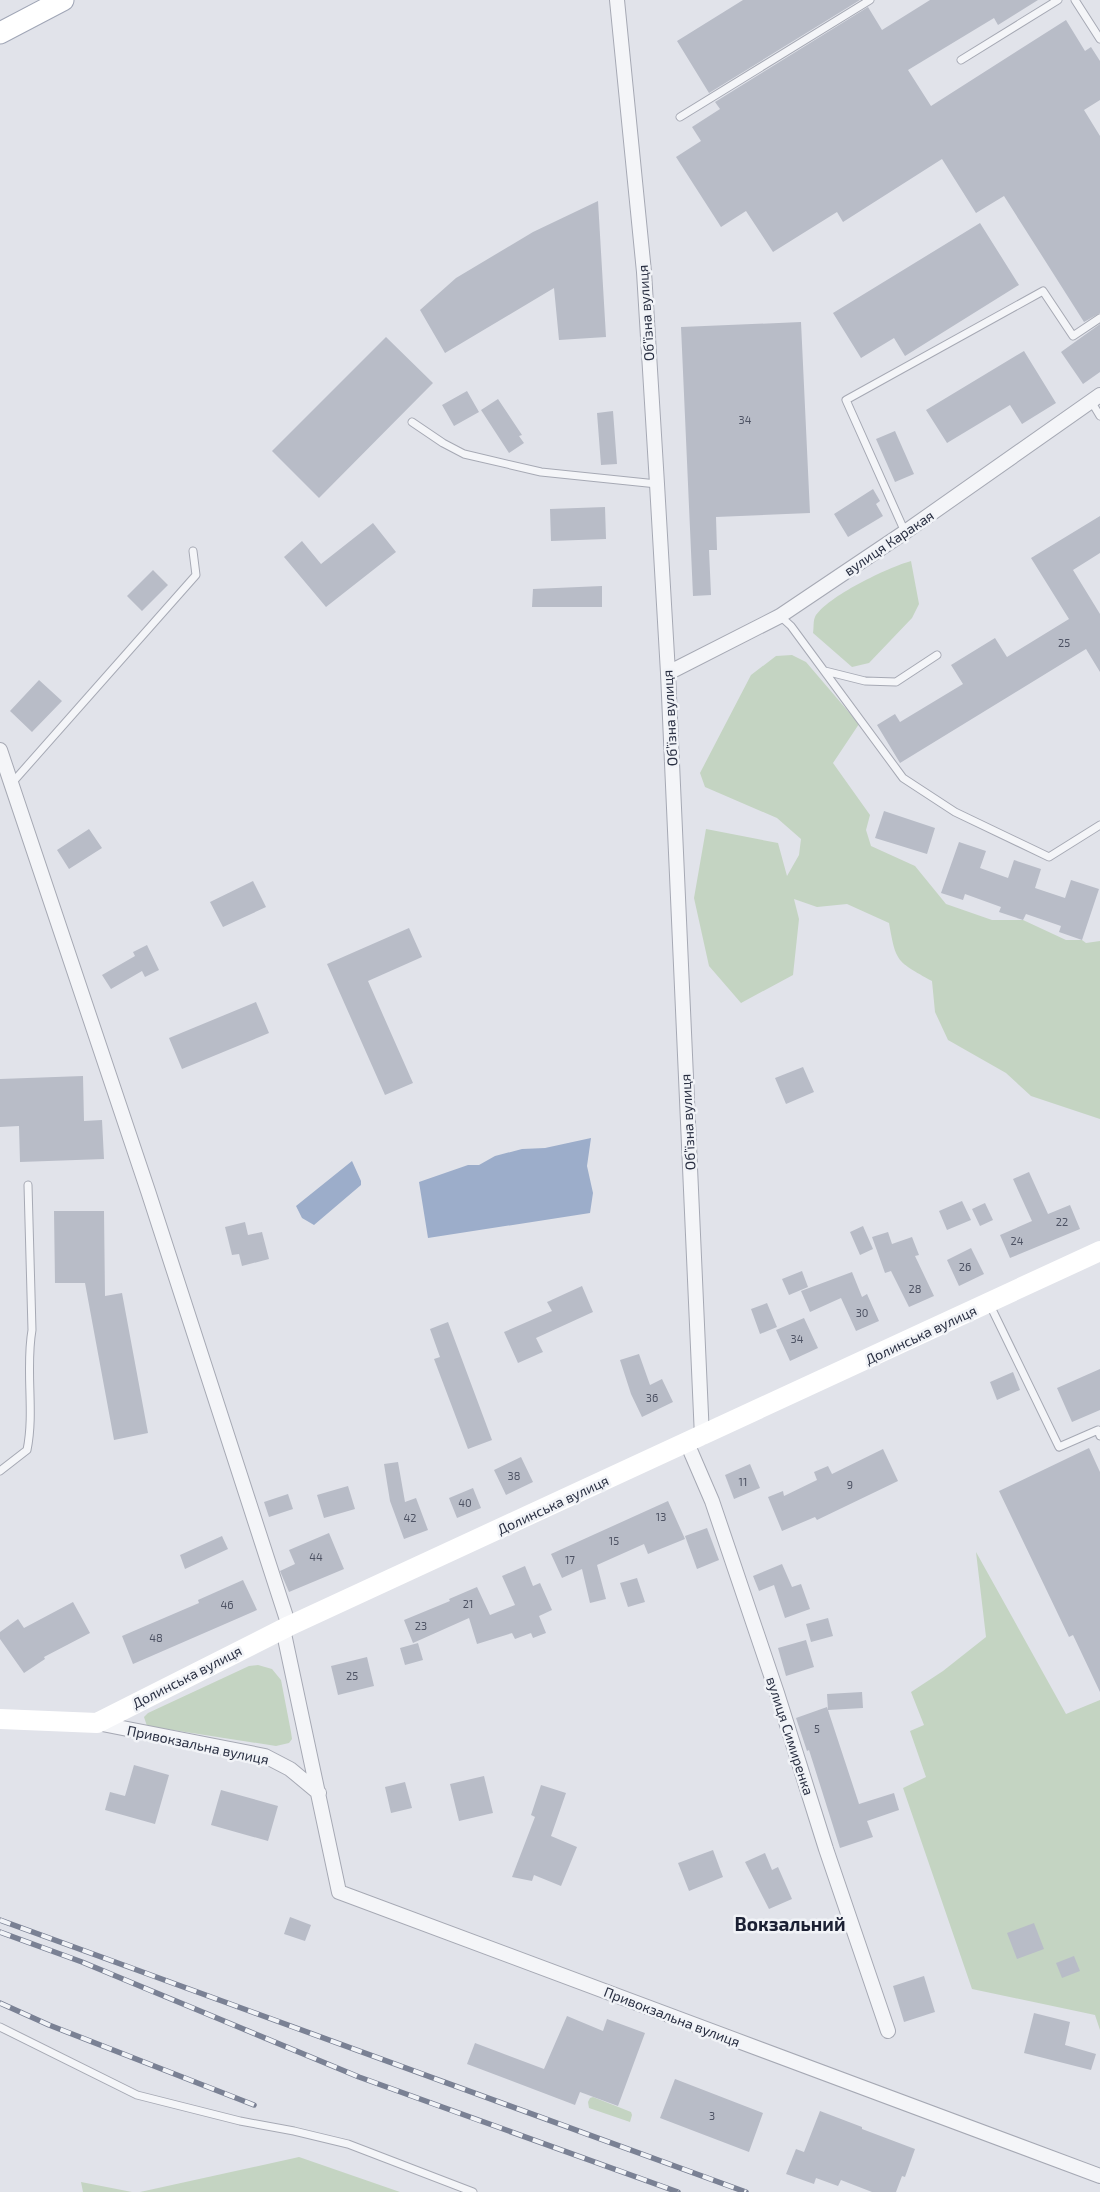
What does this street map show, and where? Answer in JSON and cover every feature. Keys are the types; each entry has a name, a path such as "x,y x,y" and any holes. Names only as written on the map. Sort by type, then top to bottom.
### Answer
{"main road":[{"path":"0,33 63,0"},
{"name":"Долинська вулиця","path":"0,1720 97,1723 286,1627 695,1440 1100,1251"}],"street":[{"name":"Обʼїзна вулиця","path":"616,0 644,272 668,673 695,1440"},
{"name":"вулиця Каракая","path":"668,673 780,616 906,532 1095,398"},
{"name":"Привокзальна вулиця","path":"0,750 148,1191 286,1627 338,1892 1100,2176"},
{"name":"вулиця Симиренка","path":"695,1440 712,1502 888,2031"},
{"name":"Привокзальна вулиця","path":"97,1723 265,1756 290,1769 318,1793"}],"lane":[{"path":"680,117 870,0"},
{"path":"961,60 1058,0"},
{"path":"1075,0 1100,39"},
{"path":"906,532 846,400 1043,291 1073,336 1100,318"},
{"path":"1095,398 1100,416"},
{"path":"412,422 443,443 464,454 541,472 657,484"},
{"path":"11,784 196,575 193,551"},
{"path":"780,616 791,626 903,778 955,812 1049,857 1100,825"},
{"path":"825,671 865,681 896,682 937,655"},
{"path":"0,1471 26,1450 30,1431 29,1348 32,1330 28,1185"},
{"path":"989,1303 1059,1447 1098,1430 1100,1436"},
{"path":"0,2027 137,2095 231,2119 348,2144 474,2192"}],"green space":[{"path":"911,561 919,604 912,618 869,663 852,667 813,633 815,617 821,609 844,592 888,569"},
{"path":"792,655 806,662 859,724 833,763 870,815 866,830 871,846 915,866 946,904 992,920 1023,920 1066,940 1082,940 1086,943 1100,941 1100,1119 1031,1096 1006,1073 948,1040 935,1012 932,981 911,969 900,959 896,953 889,923 847,904 817,907 794,899 799,919 793,975 741,1003 709,966 694,898 706,829 778,843 787,876 799,855 801,839 777,818 705,787 700,773 751,675 776,656"},
{"path":"976,1552 1066,1714 1100,1700 1100,2030 1095,2015 972,1989 903,1788 926,1777 910,1731 924,1725 911,1692 943,1671 986,1637"},
{"path":"258,1665 272,1669 281,1680 292,1739 289,1743 276,1746 147,1726 144,1717 148,1713 249,1666"},
{"path":"593,2097 631,2112 630,2122 589,2108 588,2102"},
{"path":"299,2157 400,2192 140,2192"},
{"path":"81,2182 132,2192 83,2192"}],"water":[{"path":"591,1138 587,1166 593,1193 590,1213 428,1238 419,1182 468,1165 479,1165 495,1156 522,1149 545,1148"},
{"path":"352,1161 361,1185 314,1225 302,1218 296,1206"}],"building":[{"path":"743,0 860,0 709,93 677,41"},
{"path":"930,0 1038,0 998,25 994,18 908,70 931,106 1066,20 1085,51 1091,47 1100,61 1100,100 1084,110 1100,136 1100,313 1084,322 1004,196 976,213 942,159 843,222 837,212 773,252 746,211 721,227 676,157 701,141 692,127 720,109 715,102 868,7 882,30"},
{"path":"598,201 606,337 559,340 554,288 445,353 420,310 456,278 533,232"},
{"path":"980,223 1019,285 905,356 894,338 861,358 833,313"},
{"path":"801,322 810,513 716,517 717,550 709,550 711,595 693,596 681,327"},
{"path":"1100,324 1100,372 1083,384 1061,352"},
{"path":"386,337 433,383 319,498 272,451"},
{"path":"1024,351 1056,403 1022,424 1010,405 947,443 926,410"},
{"path":"467,391 479,412 454,426 442,405"},
{"path":"498,399 522,435 519,436 524,443 509,453 481,410"},
{"path":"613,411 617,464 601,465 597,413"},
{"path":"895,431 914,474 895,482 876,439"},
{"path":"873,489 880,501 876,504 883,516 848,537 834,514"},
{"path":"605,507 606,539 551,541 550,509"},
{"path":"1100,516 1100,553 1073,570 1100,614 1100,672 1086,649 900,763 877,725 895,714 900,722 963,684 951,665 995,638 1007,657 1069,619 1031,558"},
{"path":"373,523 396,552 326,607 284,557 302,541 321,564"},
{"path":"153,570 168,585 142,611 127,596"},
{"path":"602,586 602,607 532,607 533,589"},
{"path":"39,680 62,701 32,732 10,711"},
{"path":"884,811 935,828 927,854 875,838"},
{"path":"89,829 102,848 69,869 57,850"},
{"path":"959,842 986,851 980,868 1008,878 1014,860 1041,869 1035,888 1065,898 1071,880 1099,889 1082,940 1059,932 1061,926 1026,914 1023,920 999,912 1001,907 965,894 963,900 941,893"},
{"path":"253,881 266,907 223,927 210,902"},
{"path":"409,928 422,957 368,981 413,1083 385,1095 327,964"},
{"path":"147,945 159,970 145,977 142,971 111,989 102,975 135,956 133,952"},
{"path":"256,1002 269,1033 182,1069 169,1038"},
{"path":"803,1067 814,1092 786,1104 775,1078"},
{"path":"83,1076 84,1121 102,1120 104,1159 20,1162 19,1126 0,1127 0,1079"},
{"path":"1029,1172 1048,1214 1070,1205 1080,1229 1010,1258 1000,1235 1032,1221 1013,1179"},
{"path":"962,1201 971,1220 947,1230 939,1211"},
{"path":"985,1203 993,1220 980,1226 972,1209"},
{"path":"54,1211 104,1211 105,1296 122,1293 148,1433 114,1440 85,1283 55,1283"},
{"path":"245,1222 248,1235 262,1232 269,1259 242,1266 239,1254 232,1255 225,1227"},
{"path":"863,1226 873,1249 860,1255 850,1232"},
{"path":"888,1232 892,1244 912,1237 919,1255 915,1256 934,1296 909,1307 891,1271 885,1273 872,1237"},
{"path":"971,1248 984,1274 959,1286 947,1260"},
{"path":"802,1271 808,1287 789,1295 782,1279"},
{"path":"852,1272 862,1297 867,1294 879,1321 856,1331 841,1298 810,1312 801,1291"},
{"path":"582,1286 593,1312 536,1338 543,1352 518,1363 504,1332 552,1311 547,1302"},
{"path":"767,1303 777,1327 760,1334 751,1309"},
{"path":"804,1318 818,1348 790,1361 776,1330"},
{"path":"448,1322 492,1440 468,1449 434,1359 440,1357 430,1329"},
{"path":"639,1354 650,1385 662,1379 673,1402 642,1417 631,1394 620,1360"},
{"path":"1100,1369 1100,1410 1072,1422 1057,1388"},
{"path":"1013,1372 1020,1390 997,1400 990,1382"},
{"path":"1089,1448 1100,1472 1100,1692 1073,1635 1069,1637 999,1491"},
{"path":"883,1449 898,1481 817,1520 815,1517 782,1531 768,1497 783,1491 784,1496 817,1480 814,1472 828,1466 832,1474"},
{"path":"521,1457 533,1482 506,1495 494,1470"},
{"path":"398,1462 405,1502 416,1498 428,1530 404,1539 390,1501 384,1464"},
{"path":"750,1464 760,1488 734,1499 725,1475"},
{"path":"348,1486 355,1509 324,1518 317,1495"},
{"path":"473,1488 481,1508 457,1518 449,1498"},
{"path":"288,1494 293,1509 269,1517 264,1502"},
{"path":"668,1501 685,1539 648,1554 644,1544 597,1565 606,1599 590,1603 582,1569 562,1578 551,1554"},
{"path":"707,1528 719,1560 697,1569 685,1536"},
{"path":"329,1533 344,1569 289,1592 280,1571 295,1564 289,1550"},
{"path":"222,1536 228,1549 185,1569 180,1555"},
{"path":"782,1564 792,1587 801,1584 810,1609 785,1618 774,1585 759,1591 753,1576"},
{"path":"525,1566 533,1586 540,1583 552,1610 539,1616 546,1633 533,1638 531,1633 515,1639 512,1633 477,1644 469,1618 413,1643 404,1620 450,1601 449,1599 477,1587 490,1615 515,1605 502,1576"},
{"path":"637,1578 645,1602 628,1607 620,1583"},
{"path":"243,1580 257,1610 133,1664 122,1636 199,1603 198,1600"},
{"path":"73,1602 90,1633 44,1657 45,1659 24,1673 0,1639 0,1632 18,1619 24,1628"},
{"path":"828,1618 833,1636 811,1642 806,1624"},
{"path":"806,1640 814,1667 786,1676 778,1648"},
{"path":"418,1643 423,1660 405,1665 400,1648"},
{"path":"367,1657 374,1686 338,1695 331,1666"},
{"path":"862,1692 863,1708 828,1710 827,1694"},
{"path":"827,1707 859,1804 894,1793 899,1810 867,1821 873,1837 840,1848 809,1750 807,1751 796,1718"},
{"path":"134,1765 169,1775 155,1824 105,1810 110,1792 125,1796"},
{"path":"484,1776 493,1813 459,1821 450,1784"},
{"path":"405,1782 412,1808 391,1813 385,1787"},
{"path":"541,1785 566,1793 551,1836 577,1847 561,1886 534,1875 532,1881 512,1877 535,1817 531,1815"},
{"path":"221,1790 278,1806 268,1841 211,1825"},
{"path":"713,1850 723,1877 689,1891 678,1863"},
{"path":"765,1853 772,1870 778,1867 792,1899 769,1909 745,1862"},
{"path":"290,1917 311,1925 305,1941 284,1934"},
{"path":"1034,1923 1044,1949 1017,1959 1007,1933"},
{"path":"1074,1956 1080,1971 1062,1978 1056,1963"},
{"path":"924,1976 935,2012 904,2022 893,1986"},
{"path":"1034,2013 1070,2022 1065,2045 1096,2054 1091,2070 1024,2053"},
{"path":"567,2016 603,2031 607,2019 645,2033 618,2106 580,2092 575,2105 467,2064 475,2043 544,2069"},
{"path":"675,2079 763,2113 749,2152 660,2118"},
{"path":"820,2111 915,2149 905,2177 902,2176 896,2192 872,2192 841,2180 838,2186 816,2178 814,2184 786,2174 796,2149 804,2152"}],"railway":[{"path":"0,1920 746,2192"},
{"path":"0,1932 82,1962 359,2077 678,2192"},
{"path":"0,2003 49,2025 254,2105"}],"district":[{"name":"Вокзальний","path":"790,1924"}]}
